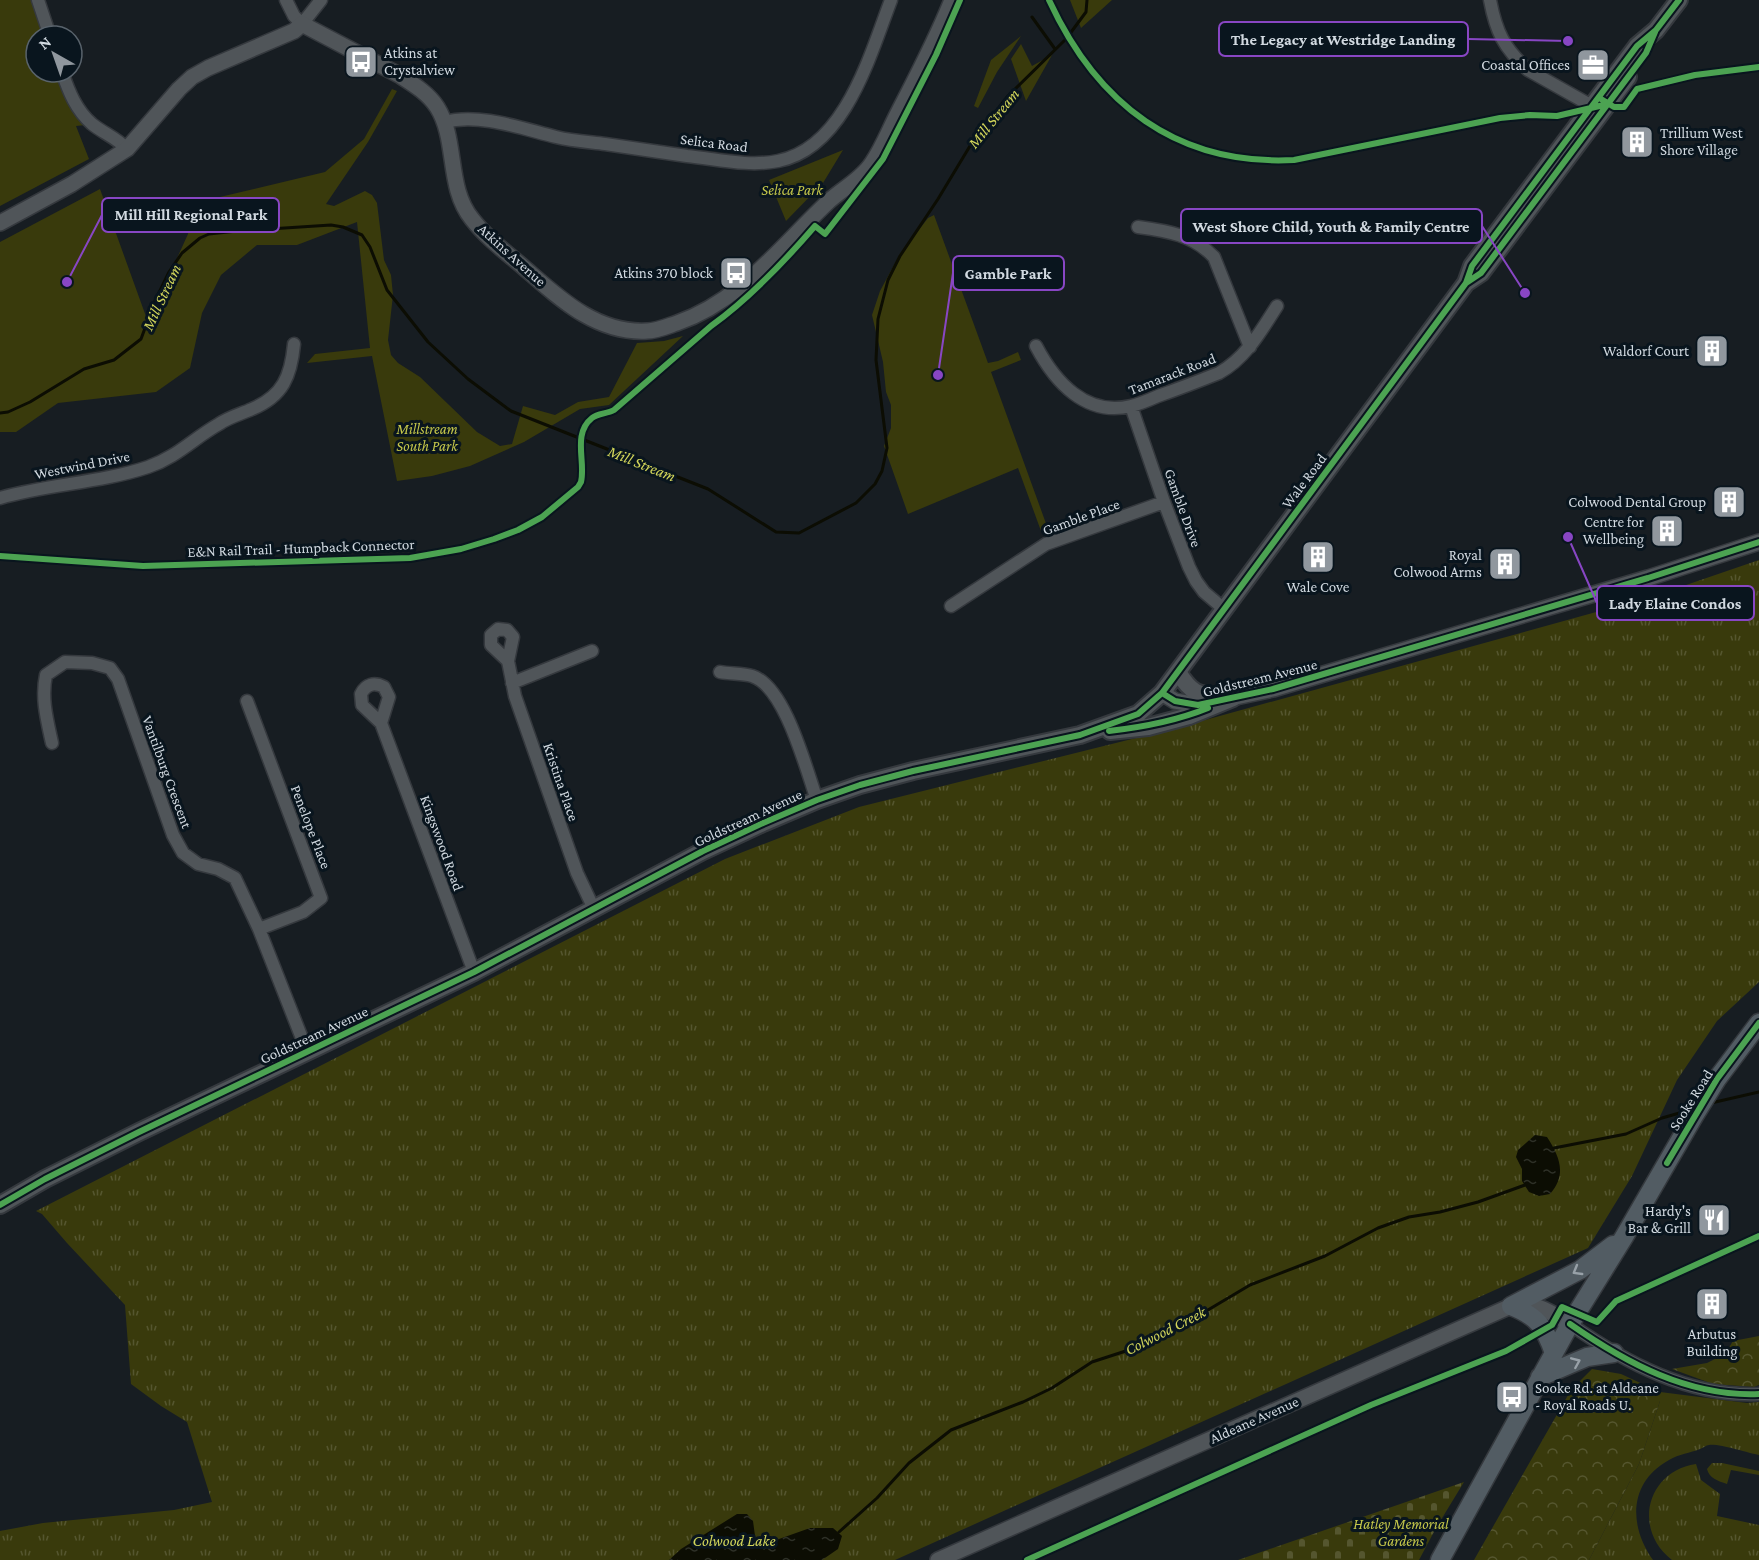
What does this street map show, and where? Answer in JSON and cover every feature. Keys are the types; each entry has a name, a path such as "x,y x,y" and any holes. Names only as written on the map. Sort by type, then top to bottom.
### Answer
{"main road":[{"name":"Wale Road","path":"1162,693 1467,283 1481,273 1533,194 1597,109 1646,53 1656,30 1679,0"},
{"path":"1178,672 1190,690 1198,694 1233,698"},
{"name":"Goldstream Avenue","path":"0,1205 45,1179 474,972 703,851 817,800 860,785 914,771 1080,735 1138,714 1162,693"},
{"path":"1080,735 1148,727 1189,716 1233,698"},
{"name":"Sooke Road","path":"1440,1560 1570,1324 1717,1079 1759,1023"},
{"path":"1511,1306 1580,1270 1624,1237"},
{"path":"1511,1306 1536,1318 1549,1339 1554,1353"},
{"path":"1540,1377 1587,1357 1614,1353"}],"street":[{"path":"38,0 46,24"},
{"path":"286,0 294,16 302,24"},
{"path":"0,223 72,184 127,149 178,88 192,77 294,31 321,0"},
{"name":"Selica Road","path":"444,122 482,121 504,124 559,138 751,163 790,158 808,149 839,117 859,83 891,0"},
{"name":"Atkins Avenue","path":"302,24 414,85 433,101 444,122 459,194 471,218 483,231 583,315 617,328 648,331 709,310 729,296 750,279 828,202 871,165 923,64 952,0"},
{"path":"1490,0 1499,36 1519,62 1528,70 1597,109"},
{"path":"66,84 79,111 93,125 127,149"},
{"path":"1138,227 1187,236 1214,257 1250,347"},
{"name":"Tamarack Road","path":"1036,346 1058,381 1083,400 1112,408 1131,406 1230,368 1250,347 1277,306"},
{"name":"Westwind Drive","path":"0,498 92,482 148,467 180,452 218,424 269,400 284,386 292,362 294,344"},
{"name":"Gamble Drive","path":"1131,406 1164,502 1196,581 1204,592 1224,609"},
{"name":"Gamble Place","path":"951,606 1046,544 1164,502"},
{"name":"Goldstream Avenue","path":"1162,693 1175,701 1198,705 1320,676 1648,578 1759,542"},
{"path":"512,683 592,651"},
{"name":"Vantilburg Crescent","path":"52,743 46,720 43,690 46,675 65,662 92,663 110,668 118,679 172,835 183,853 198,864 218,869 235,878 259,929 307,1051"},
{"name":"Kristina Place","path":"508,662 515,696 577,873 594,909"},
{"path":"720,672 753,676 772,692 788,718 817,800"},
{"name":"Penelope Place","path":"247,701 321,898 303,912 259,929"},
{"name":"Kingswood Road","path":"381,723 474,972"},
{"name":"Aldeane Avenue","path":"938,1560 1511,1306 1536,1305 1570,1324"},
{"path":"1570,1324 1614,1353 1672,1381 1722,1391 1759,1394"}],"green space":[{"path":"0,0 31,0 40,24 24,24 24,84 64,84 86,125 76,126 89,159 0,206"},
{"path":"1070,0 1112,0 1081,28"},
{"path":"1021,36 997,72 978,108 974,106 991,60"},
{"path":"1021,44 1032,66 1052,55 1026,101 1011,59"},
{"name":"Millstream South Park","path":"392,89 397,91 368,142 326,204 334,206 365,191 372,195 377,203 384,260 391,275 393,295 388,340 391,355 398,363 420,377 477,432 500,446 512,444 523,406 555,415 578,402 609,397 637,343 664,341 683,336 609,405 580,409 524,442 470,466 432,476 397,481 372,356 307,363 315,354 370,348 357,222 297,245 257,245 221,275 202,313 190,368 156,392 58,403 16,432 0,432 0,242 100,189 148,322 188,234 190,219 203,201 325,172 364,139"},
{"name":"Selica Park","path":"843,150 823,183 786,221 769,180"},
{"path":"934,215 988,363 1018,352 1021,360 991,372 1048,529 1041,531 1018,468 908,514 884,446 891,428 891,405 886,392 883,362 872,315 880,291 900,254 928,218"},
{"path":"1759,560 1759,982 1717,1021 1677,1080 1632,1176 1588,1248 895,1560 0,1560 0,1531 43,1523 174,1510 212,1502 187,1422 131,1384 125,1305 42,1214 36,1211 725,859 859,807 1180,727 1654,596"},
{"path":"1759,1336 1759,1385 1754,1387 1713,1384 1672,1369 1707,1363 1725,1354 1733,1341"},
{"path":"1592,1369 1621,1374 1660,1392 1660,1401 1639,1464 1589,1560 1474,1560 1571,1390"},
{"path":"1660,1392 1747,1403 1759,1402 1759,1455 1707,1445 1669,1460 1646,1480 1637,1505 1639,1533 1653,1560 1589,1560 1639,1464 1660,1401"},
{"path":"1712,1463 1759,1471 1759,1475 1731,1470 1727,1484 1710,1475 1707,1469"},
{"path":"1696,1464 1701,1480 1720,1494 1717,1516 1759,1525 1759,1560 1672,1560 1660,1547 1652,1533 1649,1518 1656,1489 1679,1469"},
{"name":"Hatley Memorial Gardens","path":"1464,1482 1419,1560 1238,1560"}],"water":[{"path":"1535,1135 1547,1137 1560,1166 1559,1180 1555,1187 1550,1194 1539,1196 1529,1192 1522,1181 1522,1169 1516,1157 1518,1150"},
{"name":"Colwood Lake","path":"737,1514 747,1514 753,1521 756,1543 765,1544 810,1528 833,1528 842,1536 838,1549 822,1560 669,1560 681,1549"}],"waterway":[{"name":"Mill Stream","path":"0,413 8,412 30,402 84,369 114,360 141,339 169,272 182,253 200,238 209,234 237,231 331,225 362,235 370,247 387,290 428,342 468,379 511,411 708,489 776,532 799,533 856,503 875,484 882,471 887,448 876,360 878,319 888,280 900,256 973,141 1008,96 1066,39 1086,12 1087,0"},
{"path":"1032,17 1055,49"},
{"name":"Colwood Creek","path":"1711,1103 1759,1092"},
{"name":"Colwood Creek","path":"1554,1148 1626,1134 1662,1118 1690,1110"},
{"name":"Colwood Creek","path":"839,1532 877,1498 909,1463 951,1430 1023,1402 1052,1388 1092,1362 1135,1348 1186,1323 1250,1285 1325,1256 1378,1228 1409,1217 1478,1202 1525,1185"}],"cycle path":[{"name":"E&N Rail Trail - Humpback Connector","path":"0,556 143,566 410,558 461,549 494,539 518,530 542,517 581,482 581,440 586,425 592,418 614,410 753,292 815,226 825,234 883,159 936,55 960,0"},
{"path":"1049,0 1069,37 1091,70 1117,98 1146,121 1178,139 1213,152 1252,159 1294,160 1500,118 1530,115 1557,116 1608,104"},
{"path":"0,1205 45,1179 139,1132 474,972 703,851 763,823 860,785 913,771 1080,735 1138,714 1162,693 1466,283 1472,266 1637,46 1656,30 1679,0"},
{"path":"1466,283 1481,273 1646,53 1655,32"},
{"path":"1601,99 1614,107 1624,107 1637,89 1695,75 1759,67"},
{"path":"1162,693 1175,701 1198,705 1273,689 1648,578 1759,542"},
{"path":"1109,731 1160,723 1208,708"},
{"path":"1667,1163 1717,1079 1759,1023"},
{"path":"1027,1560 1371,1405 1506,1351 1552,1325 1562,1307 1597,1322 1616,1301 1759,1236"},
{"path":"1570,1324 1613,1352 1659,1375 1708,1390 1759,1394"}],"place":[{"name":"The Legacy at Westridge Landing","path":"1568,41"},
{"name":"Atkins at Crystalview","path":"361,62"},
{"name":"Coastal Offices","path":"1593,65"},
{"name":"Trillium West Shore Village","path":"1637,142"},
{"name":"Atkins 370 block","path":"736,273"},
{"name":"Mill Hill Regional Park","path":"67,282"},
{"name":"West Shore Child, Youth & Family Centre","path":"1525,293"},
{"name":"Waldorf Court","path":"1712,351"},
{"name":"Gamble Park","path":"938,375"},
{"name":"Colwood Dental Group","path":"1729,502"},
{"name":"Centre for Wellbeing","path":"1667,531"},
{"name":"Lady Elaine Condos","path":"1568,537"},
{"name":"Wale Cove","path":"1318,557"},
{"name":"Royal Colwood Arms","path":"1505,564"},
{"name":"Hardy's Bar & Grill","path":"1714,1220"},
{"name":"Arbutus Building","path":"1712,1304"},
{"name":"Sooke Rd. at Aldeane - Royal Roads U.","path":"1512,1397"}]}
